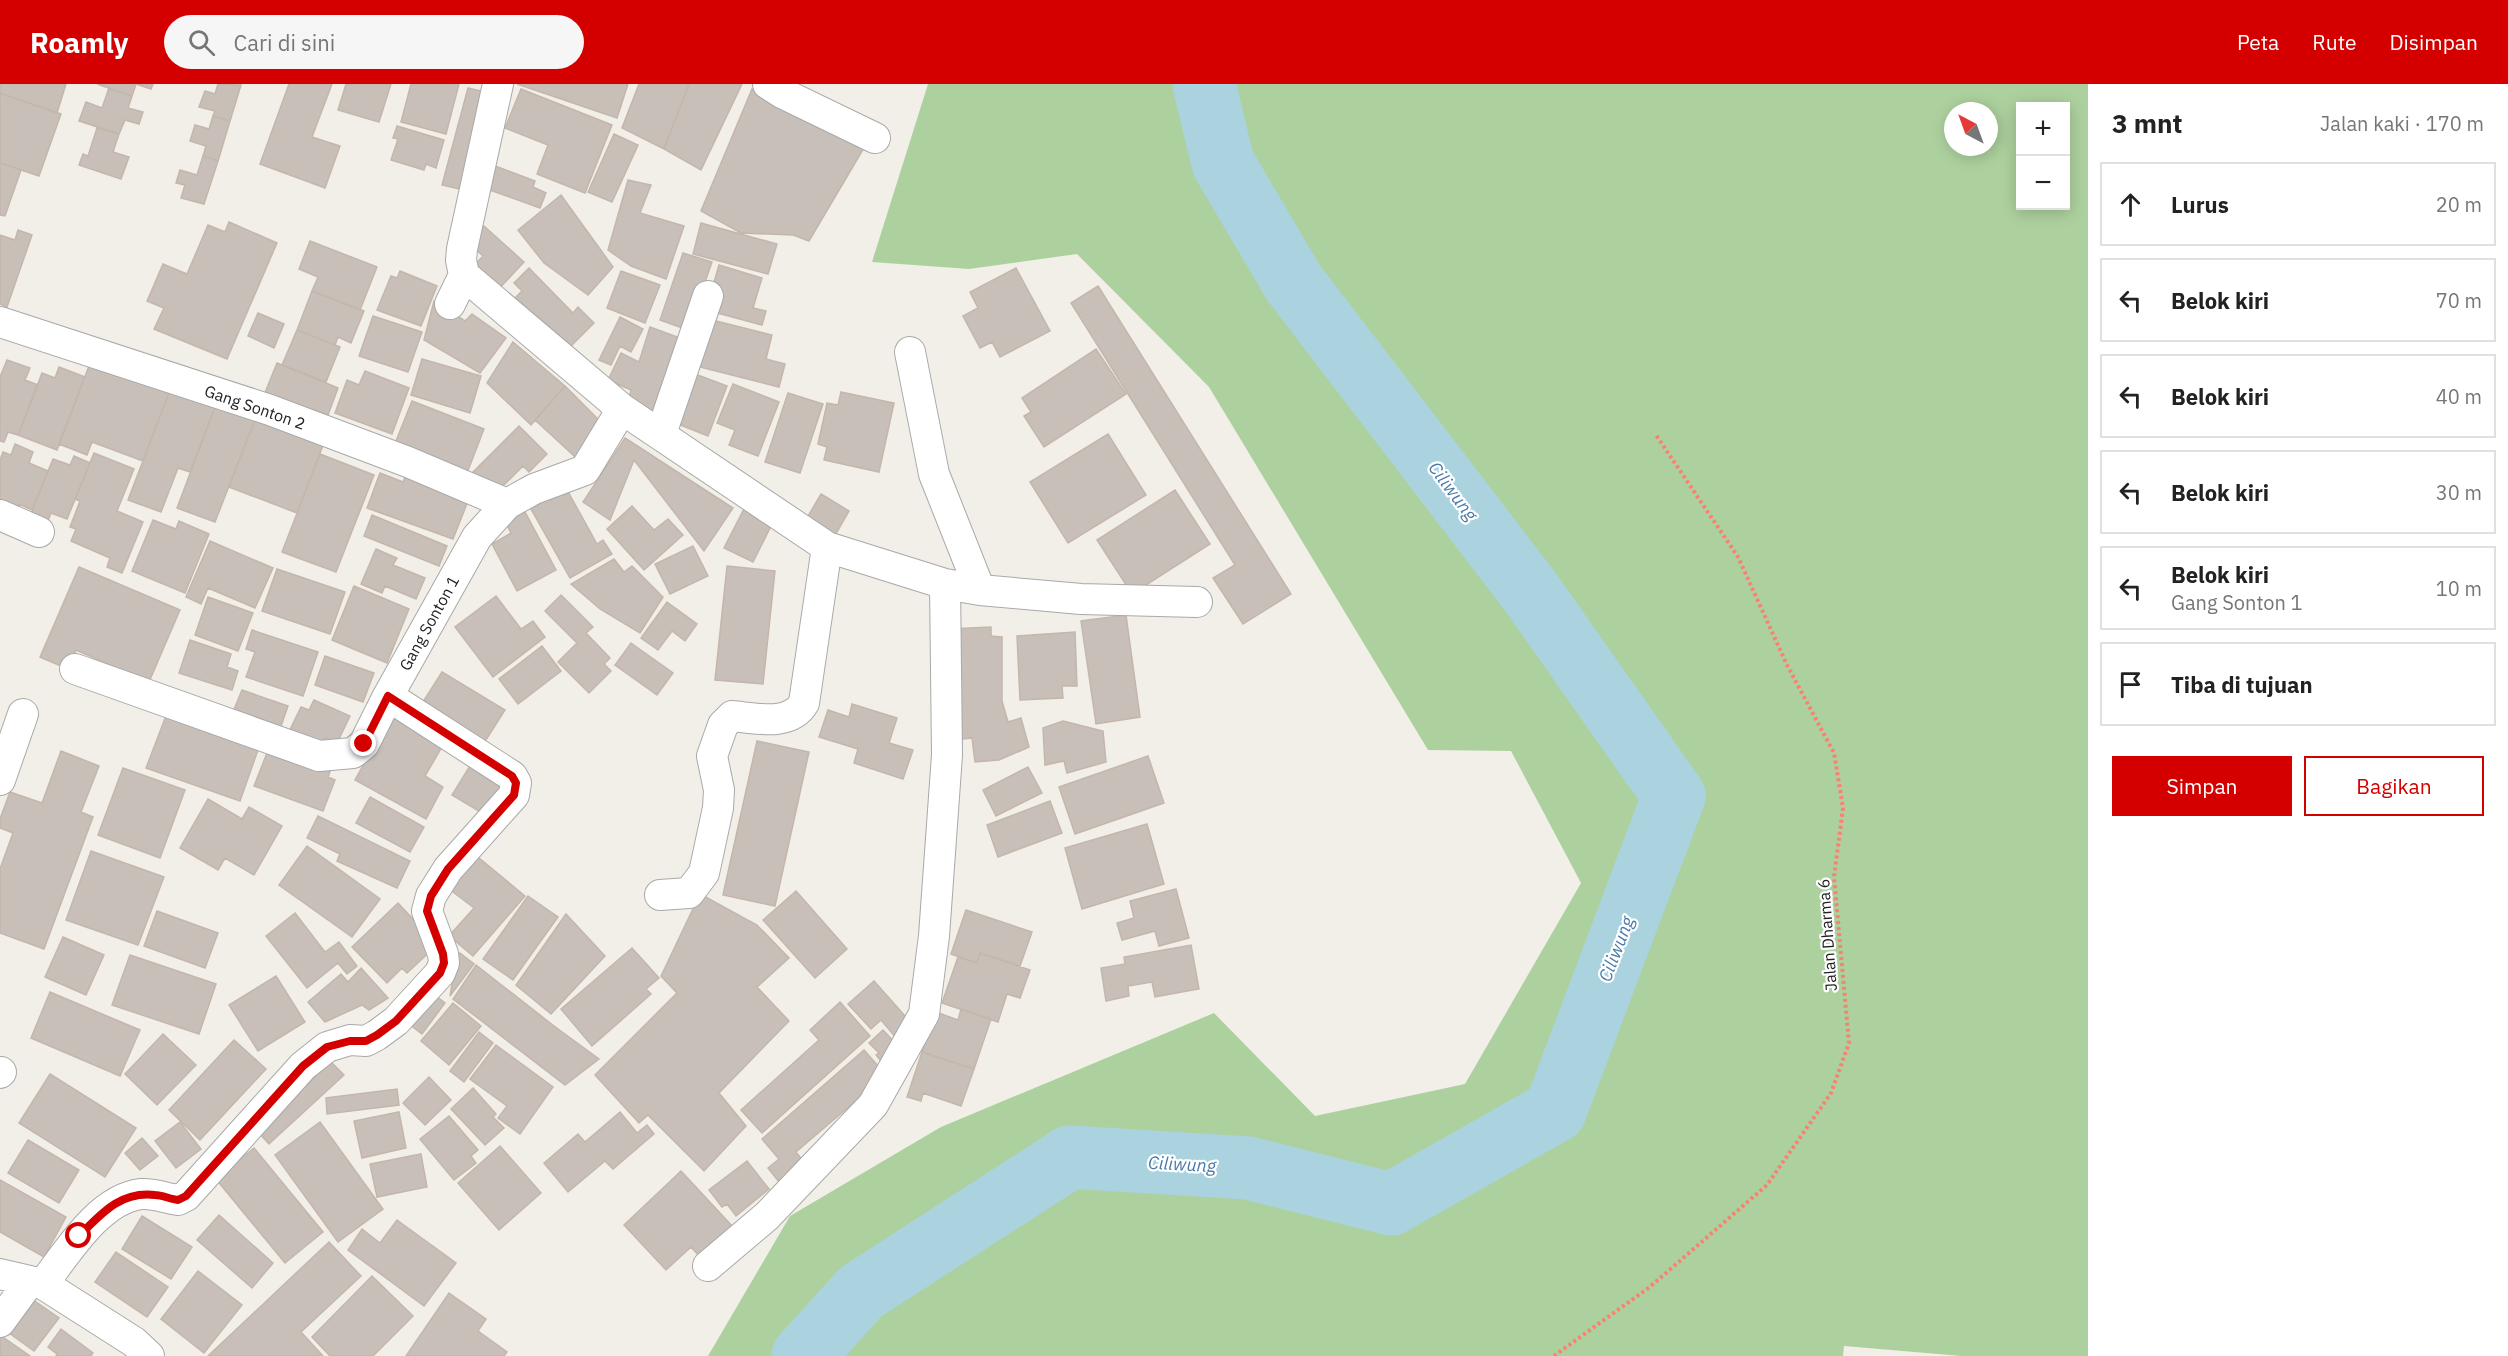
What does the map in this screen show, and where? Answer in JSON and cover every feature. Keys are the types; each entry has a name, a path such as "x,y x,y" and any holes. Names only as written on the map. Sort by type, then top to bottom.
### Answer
{"street":[{"path":"450,304 464,275 461,260 462,249 498,84"},
{"path":"768,84 875,138"},
{"path":"464,275 622,409 827,547 945,584 980,590 1081,598 1197,602"},
{"path":"661,434 708,296"},
{"name":"Gang Sonton 2","path":"0,322 270,410 408,462 507,504"},
{"path":"910,352 934,474 980,590"},
{"name":"Gang Sonton 1","path":"75,669 319,756 353,753 364,744 388,696 477,537 507,504 534,489 585,470 622,409"},
{"path":"0,515 39,532"},
{"path":"660,895 689,893 704,873 718,808 719,790 712,756 723,724 732,716 782,718 799,711 804,703 827,547"},
{"path":"708,1266 767,1216 873,1105 924,1014 934,936 947,755 945,584"},
{"path":"0,1322 107,1209 120,1199 141,1194 178,1200 186,1196 303,1066 327,1047 350,1041 366,1041 377,1035 396,1021 440,973 444,963 443,954 427,911 431,896 448,869 514,795 516,783 512,776 486,757 388,696"},
{"path":"0,780 22,714"},
{"path":"0,1274 37,1283 134,1342 149,1356"}],"path":[{"name":"Jalan Dharma 6","path":"1554,1356 1651,1286 1767,1185 1831,1093 1849,1043 1833,877 1843,808 1834,753 1787,665 1738,557 1656,435"}],"green space":[{"path":"928,84 2088,84 2088,1356 1961,1356 1844,1346 1843,1356 708,1356 790,1216 941,1127 1214,1013 1315,1116 1465,1084 1581,883 1511,751 1428,750 1209,387 1077,254 969,269 872,262"}],"building":[{"path":"0,84 66,84 57,113 0,93"},
{"path":"97,84 136,84 132,96"},
{"path":"136,84 153,84 151,89"},
{"path":"218,84 241,85 230,121 213,116 215,111 199,107 205,91 215,94"},
{"path":"289,84 332,84 312,137 340,146 325,188 260,164"},
{"path":"346,84 391,84 379,122 338,110"},
{"path":"411,84 459,84 446,134 401,122"},
{"path":"517,84 628,84 617,118"},
{"path":"639,84 689,84 664,149 622,128"},
{"path":"689,84 742,84 701,170 664,149"},
{"path":"109,88 132,96 128,108 143,112 139,124 125,120 119,134 79,121 86,102 102,108"},
{"path":"468,88 490,93 464,190 442,185"},
{"path":"521,89 612,125 585,193 537,174 548,145 505,128"},
{"path":"752,89 868,141 809,241 793,235 741,233 701,211"},
{"path":"0,93 61,114 39,176 0,163"},
{"path":"213,116 230,121 218,161 203,156 206,146 190,141 195,125 209,129"},
{"path":"397,126 444,140 436,168 426,164 424,170 391,160 398,139 393,138"},
{"path":"97,128 119,134 113,152 129,157 121,179 79,165 83,154 88,156"},
{"path":"614,134 638,145 612,202 588,192"},
{"path":"203,156 218,161 204,204 181,198 185,185 176,183 180,170 197,175"},
{"path":"0,163 21,170 5,216 0,215"},
{"path":"495,166 535,181 533,187 546,193 540,208 487,189"},
{"path":"628,180 651,185 640,213 684,226 666,279 631,266 608,250"},
{"path":"561,195 613,267 588,295 544,263 518,230"},
{"path":"229,222 277,243 227,359 154,329 164,308 147,301 163,264 187,274 208,225 225,232"},
{"path":"701,223 777,244 768,274 693,254"},
{"path":"484,226 524,262 495,293 470,270 483,256 468,242"},
{"path":"18,230 32,235 7,307 0,304 0,235 15,240"},
{"path":"310,241 377,267 360,310 312,291 318,277 299,269"},
{"path":"683,253 712,262 688,330 660,320"},
{"path":"719,265 762,278 753,308 766,311 762,325 706,310"},
{"path":"529,268 573,313 578,307 594,323 562,355 511,302 522,291 514,283"},
{"path":"1016,268 1050,331 1000,357 992,342 980,348 963,316 978,308 970,292"},
{"path":"400,271 437,286 421,326 377,310 391,276 397,278"},
{"path":"621,271 660,285 645,323 607,308"},
{"path":"1098,286 1291,594 1243,624 1213,578 1235,565 1071,303"},
{"path":"312,291 364,311 351,343 338,337 335,345 297,330"},
{"path":"434,301 465,321 472,314 506,338 480,373 424,340"},
{"path":"258,313 284,324 274,348 248,336"},
{"path":"373,316 422,332 408,372 359,356"},
{"path":"620,317 643,329 631,352 620,346 611,365 599,360"},
{"path":"704,318 772,335 766,359 785,364 779,387 692,365"},
{"path":"650,327 680,338 660,423 627,407 631,390 608,380 621,353 639,362"},
{"path":"297,330 340,347 326,382 282,365"},
{"path":"513,342 565,386 531,425 487,383"},
{"path":"1096,349 1126,394 1044,447 1024,416 1031,412 1022,398"},
{"path":"422,359 481,376 470,413 411,395"},
{"path":"7,360 30,368 25,380 38,385 18,435 8,432 4,442 0,441 0,377"},
{"path":"107,360 172,385 143,461 92,442 87,455 59,444 89,366 102,371"},
{"path":"277,363 338,388 328,415 317,411 313,420 262,400"},
{"path":"59,367 85,377 57,450 18,435 42,373 55,378"},
{"path":"365,371 409,388 392,434 335,413 347,380 359,385"},
{"path":"687,371 727,386 708,436 678,424"},
{"path":"733,384 779,402 758,456 729,445 735,430 717,423"},
{"path":"172,385 217,402 190,472 178,468 161,512 128,500"},
{"path":"565,386 606,427 584,465 535,420"},
{"path":"841,392 894,403 879,472 824,460 827,447 818,444 827,403 838,405"},
{"path":"788,393 823,404 800,473 765,462"},
{"path":"412,401 484,429 467,473 392,451"},
{"path":"217,402 256,417 215,522 177,508"},
{"path":"259,409 327,435 297,513 229,487"},
{"path":"519,426 547,454 529,472 523,466 494,495 472,473"},
{"path":"1108,434 1146,495 1068,543 1030,482"},
{"path":"625,438 733,508 704,551 634,460 610,520 583,502"},
{"path":"15,444 33,452 29,463 48,471 32,510 19,504 15,514 0,508 0,460 3,452 11,455"},
{"path":"94,453 134,469 117,511 143,522 122,573 107,567 110,558 71,541 76,529 70,527 80,501 75,499"},
{"path":"320,454 374,475 336,572 282,552"},
{"path":"74,456 90,463 67,519 51,513 47,523 30,516 53,459 70,465"},
{"path":"380,473 403,482 407,473 470,496 453,539 367,508"},
{"path":"566,488 597,544 603,540 612,554 570,578 527,502"},
{"path":"1175,490 1210,544 1132,594 1097,540"},
{"path":"821,494 849,511 833,539 804,523"},
{"path":"746,505 774,520 753,562 724,548"},
{"path":"632,506 654,530 668,519 683,535 644,570 607,529"},
{"path":"524,510 556,570 517,591 492,544 511,533 505,521"},
{"path":"372,515 447,546 439,566 364,536"},
{"path":"153,520 176,529 179,521 209,534 185,593 132,571"},
{"path":"210,541 273,568 255,608 208,588 201,604 186,597"},
{"path":"693,546 708,576 670,594 655,564"},
{"path":"376,549 397,558 393,565 425,578 416,599 385,586 382,593 361,584"},
{"path":"614,559 624,572 632,566 663,597 640,633 600,609 571,584"},
{"path":"727,566 775,571 763,684 715,680"},
{"path":"79,567 180,610 149,682 76,650 68,669 40,657"},
{"path":"277,569 345,592 330,634 262,611"},
{"path":"354,586 409,609 387,663 332,640"},
{"path":"561,595 593,627 586,633 610,658 604,664 611,671 589,693 558,662 577,643 545,611"},
{"path":"496,596 521,629 533,621 545,637 493,677 455,627"},
{"path":"208,597 253,613 238,651 195,635"},
{"path":"667,602 697,624 685,641 672,631 658,650 641,638"},
{"path":"1126,615 1140,717 1096,724 1081,621"},
{"path":"991,627 991,636 1002,637 1002,701 1008,722 1021,718 1029,747 999,760 975,762 972,738 955,740 949,629"},
{"path":"252,630 318,652 303,696 246,677 255,652 246,649"},
{"path":"1075,632 1077,686 1062,686 1063,698 1020,700 1017,636"},
{"path":"190,640 231,654 227,667 238,671 232,690 179,673"},
{"path":"631,643 673,673 657,695 615,665"},
{"path":"542,646 561,671 518,704 499,679"},
{"path":"325,656 374,673 363,702 315,685"},
{"path":"442,672 505,710 484,743 421,705"},
{"path":"242,690 288,706 280,729 233,712"},
{"path":"314,700 350,716 337,743 326,738 319,753 286,738 301,707 309,710"},
{"path":"852,704 897,718 889,743 913,750 903,779 854,763 858,749 819,737 828,710 849,717"},
{"path":"169,708 258,750 240,801 146,768"},
{"path":"393,711 446,740 425,776 443,787 426,819 355,780"},
{"path":"1063,721 1103,731 1106,762 1067,773 1064,761 1045,765 1043,728"},
{"path":"757,741 809,752 775,906 723,895"},
{"path":"292,748 333,764 328,777 335,780 323,811 254,786 267,753 287,761"},
{"path":"61,751 99,766 81,812 93,817 44,949 0,933 0,869 13,833 0,828 0,819 10,792 42,803"},
{"path":"1148,756 1164,803 1075,834 1059,787"},
{"path":"473,761 508,782 487,816 452,795"},
{"path":"1028,767 1042,793 996,816 983,790"},
{"path":"123,768 185,790 160,858 98,835"},
{"path":"370,797 424,827 410,852 356,823"},
{"path":"208,799 242,819 249,807 282,826 254,875 225,858 218,870 180,848"},
{"path":"1050,801 1062,833 998,857 987,825"},
{"path":"318,816 410,861 397,888 337,861 340,854 307,838"},
{"path":"1147,824 1164,884 1082,909 1065,848"},
{"path":"307,846 380,899 352,937 279,885"},
{"path":"91,851 164,877 138,945 66,920"},
{"path":"473,853 525,896 473,956 449,936 474,908 445,886"},
{"path":"1176,889 1189,938 1159,946 1155,931 1122,940 1117,923 1134,918 1130,901"},
{"path":"796,891 847,949 815,978 763,920"},
{"path":"700,894 757,925 789,958 757,987 789,1021 719,1093 746,1126 704,1171 648,1115 639,1123 595,1075 677,993 661,976"},
{"path":"528,896 558,917 513,980 483,959"},
{"path":"398,903 437,945 407,973 402,968 387,983 352,947"},
{"path":"966,910 1032,932 1020,966 980,953 977,963 951,954"},
{"path":"157,911 218,933 205,968 144,946"},
{"path":"295,913 325,952 339,942 357,966 347,974 338,963 307,988 266,936"},
{"path":"566,914 605,956 551,1014 516,985"},
{"path":"63,937 104,955 86,995 45,977"},
{"path":"1191,945 1199,989 1155,997 1152,982 1128,986 1129,996 1106,1001 1101,968 1125,964 1124,957"},
{"path":"632,948 659,978 646,989 651,994 592,1046 561,1009"},
{"path":"460,953 474,964 450,996 456,959"},
{"path":"980,953 1030,970 1020,998 1007,994 998,1022 942,1003 958,957 977,963"},
{"path":"130,955 216,984 199,1034 112,1005"},
{"path":"476,965 599,1059 565,1085 453,999"},
{"path":"361,968 388,998 369,1010 362,1005 325,1022 308,1002 341,974 348,982"},
{"path":"276,976 305,1022 258,1051 229,1005"},
{"path":"874,981 913,1025 897,1039 881,1020 871,1029 848,1004"},
{"path":"428,990 445,1003 422,1034 405,1021"},
{"path":"50,992 140,1030 120,1076 31,1038"},
{"path":"840,1002 870,1036 762,1133 741,1110 819,1040 810,1030"},
{"path":"453,1003 481,1026 449,1065 421,1041"},
{"path":"961,1009 991,1019 974,1069 922,1052 936,1012 958,1020"},
{"path":"883,1030 897,1045 881,1061 876,1055 879,1053 869,1043"},
{"path":"479,1032 493,1043 464,1082 450,1071"},
{"path":"163,1034 196,1065 157,1105 125,1074"},
{"path":"234,1040 266,1069 200,1140 169,1110"},
{"path":"496,1045 553,1087 520,1134 498,1118 507,1106 470,1079"},
{"path":"864,1050 886,1075 796,1152 803,1161 779,1182 768,1168 779,1159 762,1139"},
{"path":"922,1052 974,1069 961,1106 923,1093 921,1101 907,1097"},
{"path":"331,1062 344,1075 269,1144 257,1131"},
{"path":"50,1074 136,1128 105,1177 19,1123"},
{"path":"429,1077 451,1100 425,1125 403,1103"},
{"path":"473,1088 496,1114 493,1117 504,1128 485,1145 451,1109"},
{"path":"397,1089 399,1105 327,1114 326,1098"},
{"path":"399,1112 406,1148 362,1158 354,1121"},
{"path":"620,1112 637,1133 647,1125 654,1134 613,1169 605,1161 568,1192 544,1163 578,1134 585,1142"},
{"path":"449,1116 478,1150 471,1156 476,1163 454,1180 420,1139"},
{"path":"180,1122 201,1149 176,1168 155,1141"},
{"path":"320,1122 383,1209 338,1242 275,1155"},
{"path":"142,1138 158,1156 140,1170 125,1153"},
{"path":"28,1140 79,1170 59,1203 8,1173"},
{"path":"500,1146 541,1193 499,1230 458,1183"},
{"path":"254,1148 323,1232 285,1263 216,1179"},
{"path":"421,1154 427,1187 377,1197 370,1164"},
{"path":"747,1161 769,1189 736,1216 727,1204 722,1207 709,1190"},
{"path":"681,1171 733,1227 700,1257 691,1247 666,1270 624,1225"},
{"path":"0,1180 66,1217 44,1257 0,1232"},
{"path":"219,1215 273,1263 252,1288 197,1240"},
{"path":"142,1216 192,1247 171,1279 122,1249"},
{"path":"397,1220 456,1263 424,1306 348,1250 362,1229 380,1243"},
{"path":"329,1242 361,1276 301,1332 323,1356 208,1356"},
{"path":"116,1252 168,1287 147,1317 95,1282"},
{"path":"198,1271 242,1305 204,1353 161,1319"},
{"path":"372,1276 413,1316 373,1356 330,1356 312,1337"},
{"path":"449,1293 486,1319 478,1331 507,1352 504,1356 406,1356"},
{"path":"29,1297 59,1318 34,1351 5,1330"},
{"path":"61,1329 93,1353 91,1356 56,1356 57,1354 48,1347"},
{"path":"0,1335 30,1356 0,1356"}],"waterway":[{"name":"Ciliwung","path":"803,1356 861,1292 1070,1157 1248,1168 1391,1204 1555,1111 1674,796 1532,594 1293,282 1223,163 1204,84"}],"route":[{"path":"79,1236 120,1199 141,1194 178,1200 186,1196 303,1066 327,1047 350,1041 366,1041 377,1035 396,1021 440,973 444,963 443,954 427,911 431,896 448,869 514,795 516,783 512,776 486,757 388,696 364,744"}]}
